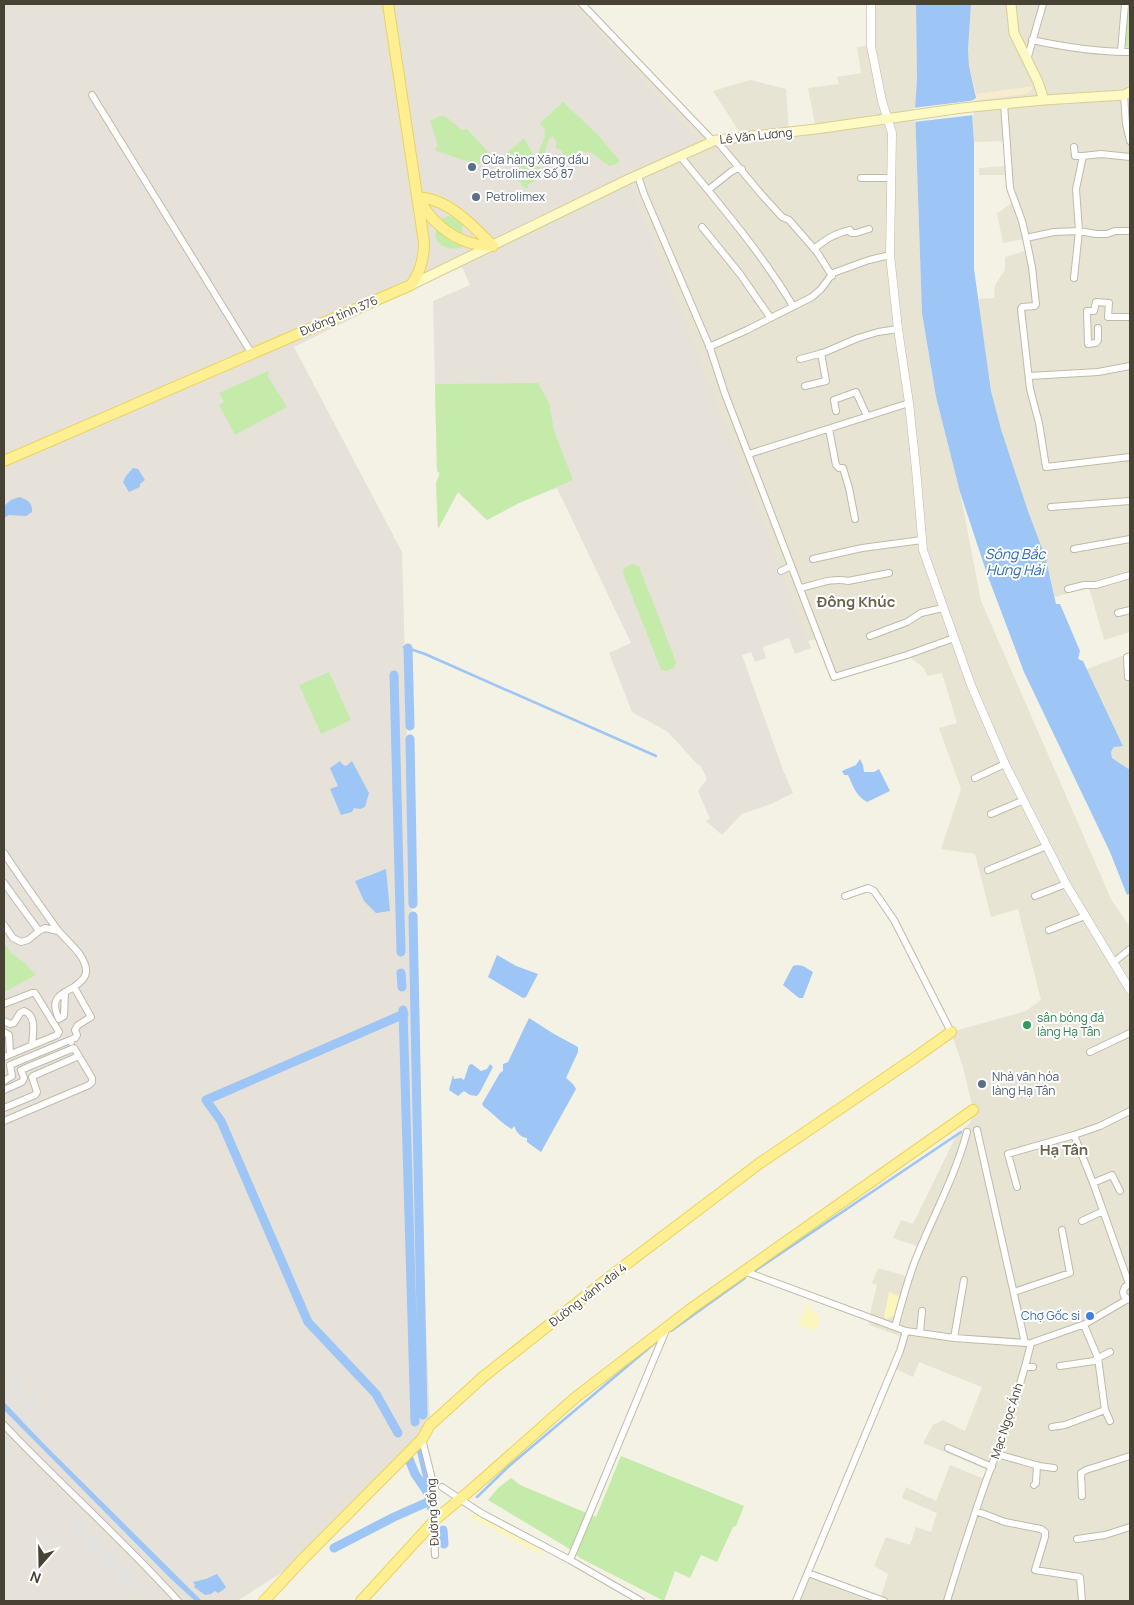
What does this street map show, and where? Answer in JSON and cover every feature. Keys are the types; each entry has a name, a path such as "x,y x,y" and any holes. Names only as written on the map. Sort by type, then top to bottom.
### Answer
{"main road":[{"path":"388,4 424,250 418,276 412,285"},
{"path":"1011,4 1014,33 1038,82 1044,100"},
{"name":"Lê Văn Lương","path":"412,285 715,140 816,130 982,106 1127,93"},
{"path":"417,197 435,222 451,233 474,244 493,246"},
{"path":"417,197 433,200 446,206 493,246"},
{"name":"Đường tỉnh 376","path":"4,461 412,285"},
{"name":"Đường vành đai 4","path":"264,1601 422,1439 430,1425 483,1377 760,1162 951,1032"},
{"path":"361,1601 434,1521 576,1397 744,1271 974,1110"}],"street":[{"path":"582,4 715,140 782,217 789,220 814,249 832,276"},
{"path":"871,4 871,46 878,84 892,133 890,255 909,403 922,540 931,575 971,686 1005,764 1066,884 1130,990"},
{"path":"1027,62 1043,4"},
{"path":"1121,52 1125,4"},
{"path":"1032,40 1055,45 1130,52"},
{"path":"1127,93 1126,124 1130,141"},
{"path":"92,95 252,354"},
{"path":"1004,104 1010,188 1022,221 1032,267 1036,304 1035,306 1022,307 1021,309 1030,389 1039,423 1046,467 1130,457"},
{"path":"1074,147 1075,156 1101,154 1130,155"},
{"path":"680,156 745,236 793,306"},
{"path":"1074,278 1079,230 1076,189 1083,156"},
{"path":"708,190 732,171 742,169"},
{"path":"638,176 709,347 725,394 834,677 907,655 954,638"},
{"path":"861,178 891,178"},
{"path":"702,227 740,274 770,317"},
{"path":"814,249 829,237 842,232 850,230 851,233 856,233 869,229"},
{"path":"1026,238 1054,232 1079,230 1096,234 1130,231"},
{"path":"709,347 812,297 821,289 833,273 869,260 890,255"},
{"path":"1098,328 1098,340 1096,343 1088,344 1087,311 1094,311 1096,302 1108,303 1108,317 1130,317"},
{"path":"800,359 872,334 898,329"},
{"path":"805,386 826,381 821,353"},
{"path":"1028,376 1098,372 1130,366"},
{"path":"836,411 834,400 856,392 867,416"},
{"path":"749,454 909,403"},
{"path":"829,429 836,465 839,468 843,468 855,519"},
{"path":"1051,507 1130,501"},
{"path":"1074,549 1130,539"},
{"path":"813,559 862,548 922,540"},
{"path":"781,571 791,566"},
{"path":"800,588 826,582 848,581 889,573"},
{"path":"1068,589 1084,585 1096,585 1130,576"},
{"path":"870,636 907,622 921,613 944,608"},
{"path":"1118,613 1130,610"},
{"path":"1128,678 1127,657 1130,656"},
{"path":"975,778 1005,764"},
{"path":"991,814 1024,800"},
{"path":"988,870 1047,846"},
{"path":"4,853 58,931 80,956 85,965 85,977 65,992"},
{"path":"4,883 39,931"},
{"path":"1035,896 1066,884"},
{"path":"845,896 868,888 874,891 894,920 951,1032"},
{"path":"1049,930 1085,916"},
{"path":"4,925 13,938 21,942 28,940 45,928 58,931"},
{"path":"1114,962 1130,949"},
{"path":"4,1080 12,1076 10,1065 75,1038 78,1025 92,1017 74,987"},
{"path":"4,1004 35,993 59,1032 57,1035 7,1056 9,1035 4,1032"},
{"path":"4,1021 10,1024 14,1023 20,1013 28,1012 32,1019 32,1045"},
{"path":"1090,1052 1130,1033"},
{"path":"4,1120 89,1085 92,1082 92,1078 70,1040"},
{"path":"4,1090 22,1082 24,1078 21,1070 74,1048"},
{"path":"4,1108 37,1093 33,1076 79,1056"},
{"path":"1017,1187 1008,1154 1074,1136 1130,1111"},
{"path":"977,1130 1014,1292 1028,1343"},
{"path":"895,1327 915,1261 937,1211 967,1132"},
{"path":"744,1271 906,1331 954,1338 1028,1343 1084,1325 1129,1299 1124,1296 1123,1292 1129,1284 1074,1136"},
{"path":"1093,1183 1112,1175 1120,1191"},
{"path":"1082,1221 1103,1211"},
{"path":"1014,1292 1070,1273 1062,1230"},
{"path":"954,1338 964,1280"},
{"path":"920,1333 922,1311"},
{"path":"1084,1325 1098,1358 1105,1410 1110,1421"},
{"path":"570,1560 667,1327"},
{"path":"796,1601 900,1351 906,1331"},
{"name":"Mạc Ngọc Ánh","path":"947,1601 1025,1367 1028,1343"},
{"path":"1060,1366 1084,1364 1110,1352"},
{"path":"1025,1367 1033,1368"},
{"path":"1052,1427 1065,1425 1105,1410"},
{"path":"4,1425 46,1470 120,1540 178,1601"},
{"name":"Đường đồng","path":"422,1439 431,1473 433,1490 435,1555"},
{"path":"948,1448 992,1467"},
{"path":"996,1454 1037,1466 1054,1468"},
{"path":"1082,1496 1081,1473 1130,1456"},
{"path":"1034,1485 1036,1483 1037,1466"},
{"path":"442,1487 489,1517 570,1560 641,1601"},
{"path":"976,1511 1005,1522 1041,1529 1045,1532 1035,1570 1080,1577 1082,1601"},
{"path":"1077,1539 1105,1535 1130,1527"},
{"path":"808,1573 884,1601"}],"shaded area":[{"path":"4,4 574,4 704,145 629,179 811,648 795,654 789,638 763,647 766,658 755,662 751,652 742,655 793,793 771,804 742,814 722,835 706,821 710,819 698,791 707,779 700,765 668,732 632,712 609,653 631,643 557,488 519,503 487,520 458,492 438,529 436,483 440,473 437,471 433,301 470,285 462,267 433,279 294,347 402,552 416,1069 430,1425 303,1559 237,1601 4,1601"},
{"path":"574,4 582,4 713,141 742,136 713,91 750,80 786,89 789,132 816,129 808,88 839,84 837,77 861,73 857,47 871,45 871,4 916,4 917,81 915,108 922,313 936,397 960,492 981,601 1112,901 1130,927 1130,1601 796,1601 808,1573 880,1600 888,1574 874,1566 886,1537 910,1545 916,1527 931,1532 937,1513 902,1498 906,1487 936,1501 950,1465 987,1480 990,1471 923,1443 933,1425 943,1420 965,1431 982,1387 919,1362 913,1377 893,1368 905,1338 869,1325 877,1285 872,1283 878,1268 906,1276 917,1246 893,1238 901,1220 913,1224 956,1136 970,1123 973,1114 963,1067 951,1032 1026,1011 1041,1000 1018,909 991,917 975,854 941,849 961,789 939,728 957,723 942,673 927,676 924,668 907,655 834,677 820,638 808,641 629,179 704,145"},
{"path":"971,4 1130,4 1130,632 1104,640 1089,587 1055,597 1046,559 1001,429 991,391 978,299 994,298 995,285 1005,270 1005,257 1025,251 1024,239 1003,243 997,213 1011,204 1005,175 979,175 979,168 1006,166 1004,141 974,142 971,101 976,94 969,66 968,50"},
{"path":"1033,86 1030,92 1026,94 971,101 976,98 976,94"},
{"path":"1130,653 1130,770 1112,758 1111,752 1114,747 1123,745 1087,669"},
{"path":"15,1380 38,1404 32,1410 9,1385"},
{"path":"4,1392 51,1441 46,1446 4,1402"},
{"path":"4,1441 14,1452 4,1460"},
{"path":"74,1519 141,1583 131,1592 65,1528"}],"green space":[{"path":"1126,9 1130,9 1130,47 1126,47"},
{"path":"563,102 597,134 620,161 609,166 592,153 582,151 571,165 561,156 563,154 561,150 555,148 557,142 553,136 549,139 545,152 541,155 538,153 545,137 545,130 540,123"},
{"path":"440,116 445,116 462,130 467,129 491,155 478,165 436,151 435,149 438,145 430,121"},
{"path":"524,138 546,178 542,180 541,178 527,185 529,188 524,188 519,181 522,168 511,163 499,164 497,162"},
{"path":"448,216 462,224 462,233 451,228 442,219"},
{"path":"436,230 450,241 464,246 454,249 444,247 435,236"},
{"path":"268,371 269,374 267,375 287,407 235,435 219,405 224,402 219,393"},
{"path":"538,383 549,403 554,430 573,480 519,503 487,520 458,492 438,529 436,483 440,473 437,471 435,384"},
{"path":"632,564 639,566 676,662 674,668 667,671 661,670 623,573 624,568"},
{"path":"329,672 351,720 321,734 299,685"},
{"path":"4,942 11,953 25,963 36,975 4,992"},
{"path":"621,1456 744,1506 717,1562 701,1555 690,1578 675,1571 664,1601 580,1558 568,1548 488,1500 498,1488 511,1478 520,1485 596,1517"}],"sand":[{"path":"889,1292 899,1296 896,1315 886,1319 884,1317"},
{"path":"809,1302 811,1303 809,1309 819,1317 817,1329 809,1329 798,1323"},
{"path":"473,1512 542,1551 539,1554 469,1516"}],"water":[{"name":"Sông Bắc Hưng Hải","path":"916,4 971,4 968,50 969,66 976,98 971,101 974,142 974,269 991,391 1001,429 1046,559 1056,604 1060,604 1080,651 1078,659 1083,661 1123,746 1114,747 1111,752 1112,758 1130,770 1130,893 1127,895 1110,852 1024,672 987,574 960,492 936,397 922,313 915,108 917,80"},
{"path":"133,468 138,469 145,480 140,484 140,487 129,492 123,482"},
{"path":"19,497 29,502 32,506 32,512 26,516 9,515 4,518 4,506 11,500"},
{"path":"860,759 864,772 874,772 879,769 890,791 867,802 860,797 848,775 844,775 842,771 856,765"},
{"path":"340,761 346,766 352,761 369,793 365,807 360,809 354,808 352,812 341,815 330,789 338,786 330,768"},
{"path":"386,869 390,911 376,913 364,901 355,881"},
{"path":"497,955 516,966 538,974 526,997 523,998 488,977"},
{"path":"797,965 813,972 803,998 799,998 783,985 793,966"},
{"path":"529,1018 578,1047 578,1052 566,1078 576,1089 541,1152 527,1142 527,1138 522,1137 514,1126 512,1129 508,1127 482,1104 503,1071 503,1064 508,1062"},
{"path":"472,1064 481,1071 487,1069 490,1064 493,1067 477,1096 470,1095 464,1091 458,1096 449,1090 453,1075 454,1079 461,1078 464,1080 469,1065"},
{"path":"4,1402 202,1601 195,1601 171,1579 4,1410"},
{"path":"217,1574 226,1587 218,1593 215,1591 205,1595 194,1587 193,1582"}],"pier":[{"path":"977,100 974,102 974,115 914,122 913,108"}],"waterway":[{"path":"404,647 425,654 656,756"},
{"path":"408,648 410,726"},
{"path":"394,675 401,952"},
{"path":"410,739 413,904"},
{"path":"413,916 423,1415"},
{"path":"401,973 402,987"},
{"path":"403,1010 415,1422"},
{"path":"398,1433 376,1394 308,1322 221,1121 206,1100 404,1014"},
{"path":"753,1272 961,1132"},
{"path":"671,1331 745,1278"},
{"path":"477,1497 509,1466 656,1342"},
{"path":"421,1449 429,1483 426,1490 431,1507"},
{"path":"409,1459 415,1474 426,1490"},
{"path":"334,1548 430,1501"},
{"path":"443,1530 444,1544"}],"place":[{"name":"Cửa hàng Xăng dầu Petrolimex Số 87","path":"472,167"},
{"name":"Petrolimex","path":"476,197"},
{"name":"sân bóng đá làng Hạ Tân","path":"1027,1025"},
{"name":"Nhà văn hóa làng Hạ Tân","path":"982,1084"},
{"name":"Chợ Gốc si","path":"1090,1316"}],"district":[{"name":"Đông Khúc","path":"856,602"},
{"name":"Hạ Tân","path":"1064,1150"}]}
